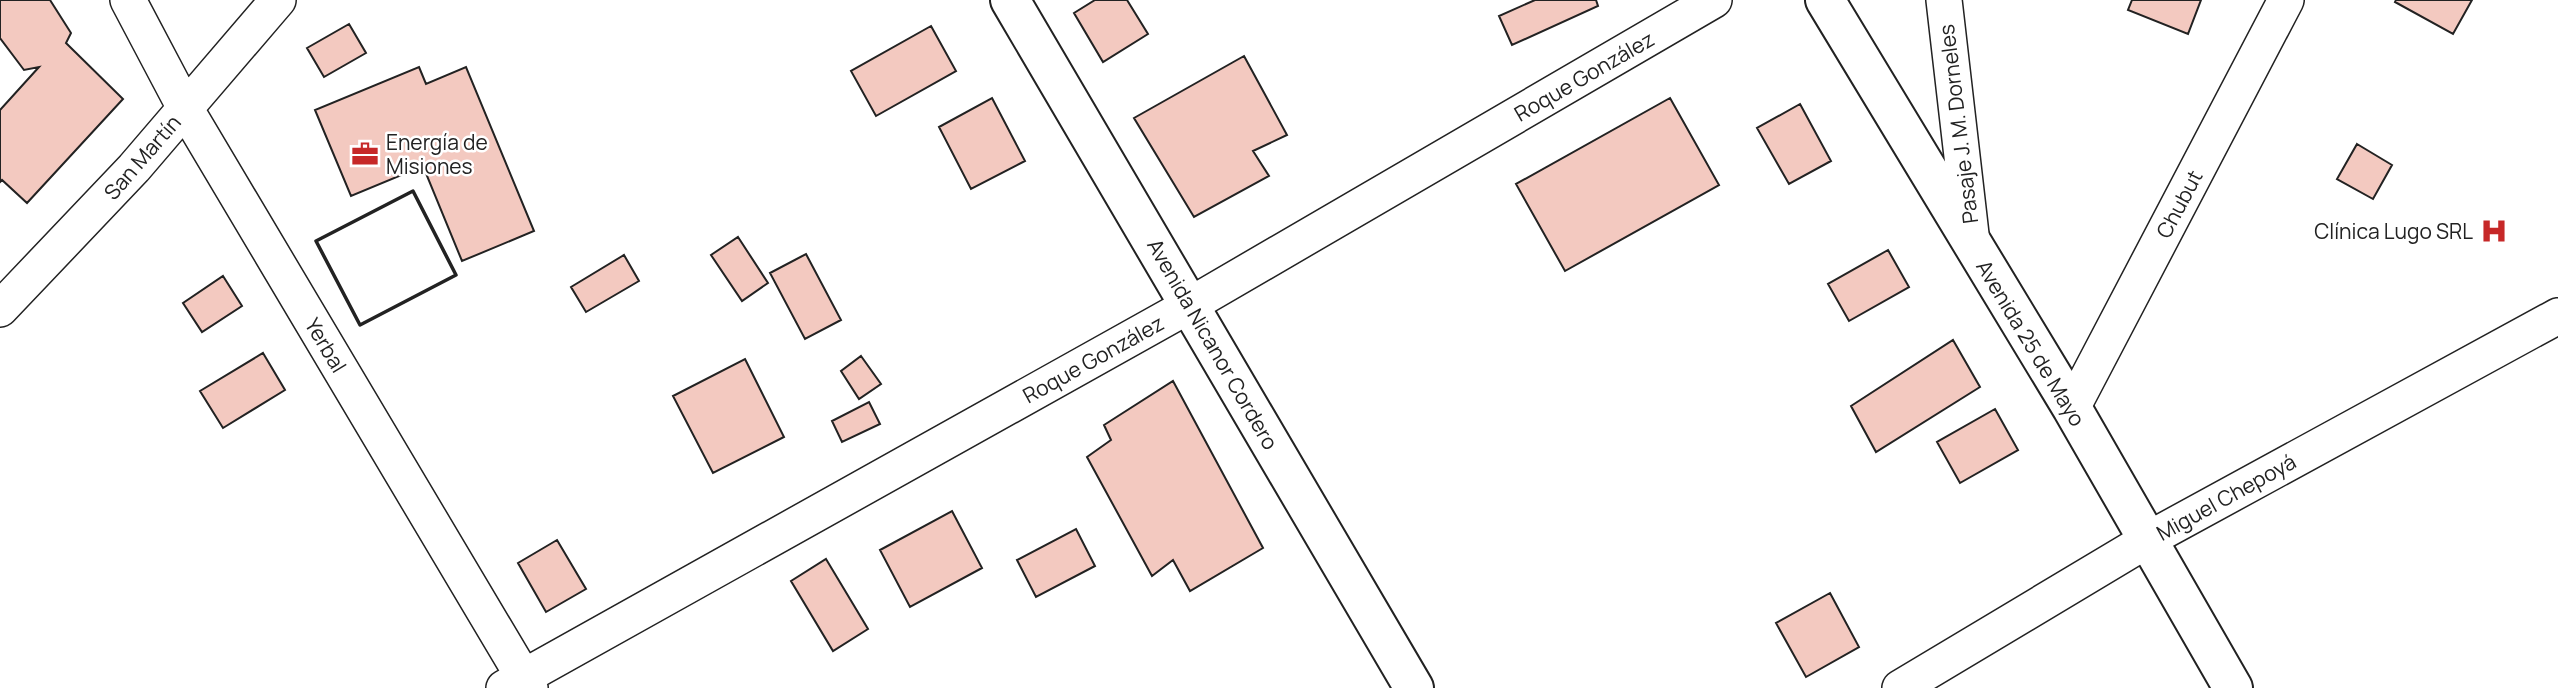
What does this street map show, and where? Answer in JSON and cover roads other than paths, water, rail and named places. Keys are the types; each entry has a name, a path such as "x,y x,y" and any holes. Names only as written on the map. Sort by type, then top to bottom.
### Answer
{"main road":[{"name":"Avenida Nicanor Cordero","path":"1010,0 1414,688"},
{"name":"Avenida 25 de Mayo","path":"1825,0 2072,408 2233,688"}],"street":[{"name":"Yerbal","path":"128,0 185,108 519,684"},
{"name":"San Martín","path":"0,309 134,168 278,0"},
{"name":"Roque González","path":"519,684 1190,305 1714,0"},
{"name":"Pasaje J. M. Dorneles","path":"1944,0 1973,248"},
{"name":"Chubut","path":"2072,408 2286,0"},
{"name":"Miguel Chepoyá","path":"1900,688 2149,539 2558,316"}],"place":[{"name":"Energía de Misiones","path":"365,154"},
{"name":"Clínica Lugo SRL","path":"2494,231"}]}
